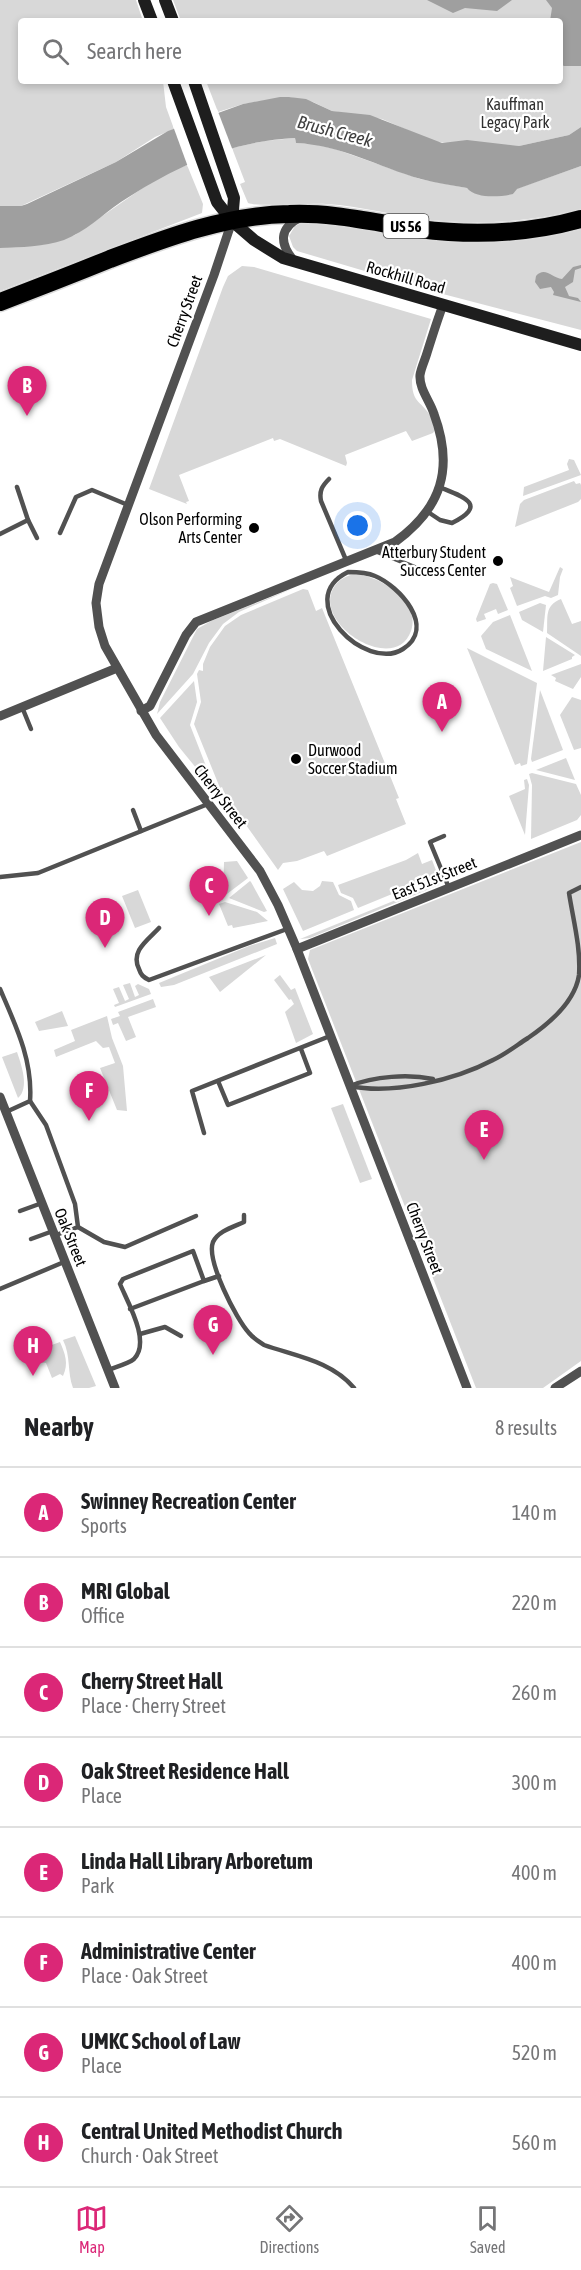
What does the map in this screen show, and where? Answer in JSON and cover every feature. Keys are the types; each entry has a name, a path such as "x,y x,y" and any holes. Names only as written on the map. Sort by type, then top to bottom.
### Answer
{"highway":[{"name":"US 56","path":"0,302 162,239 265,214 354,217 419,229 462,233 507,233 550,227 581,219"}],"main road":[{"path":"144,0 151,18"},
{"path":"165,0 171,18"},
{"name":"Rockhill Road","path":"174,84 217,202 232,221 254,240 283,258 581,345"},
{"path":"195,84 234,198 232,221"}],"street":[{"path":"296,262 284,246 284,235 292,222 306,214"},
{"name":"Cherry Street","path":"232,221 99,584 96,603 99,627 105,646 156,735 260,872 289,928 467,1388"},
{"path":"141,711 150,706 186,635 203,617 347,567 395,542 428,512 439,487 444,460 444,441 433,409 422,388 420,375 442,305"},
{"path":"0,716 117,668"},
{"name":"East 51st Street","path":"297,949 581,835"},
{"name":"Oak Street","path":"0,1097 115,1388"},
{"path":"555,1388 581,1371"}],"lane":[{"path":"329,479 322,486 321,501 347,567"},
{"path":"17,487 28,520 37,538"},
{"path":"428,512 452,524 463,518 469,509 470,504 467,498 439,487"},
{"path":"60,533 76,497 92,489 128,505"},
{"path":"0,534 28,520"},
{"path":"375,551 422,570"},
{"path":"347,567 375,576 404,595 416,619 416,627 409,645 400,651 383,654 348,640 328,610 326,596 347,567"},
{"path":"22,707 32,729"},
{"path":"0,877 38,873 208,804"},
{"path":"134,810 141,831"},
{"path":"444,836 430,842 449,888"},
{"path":"350,1086 363,1089 413,1085 476,1068 500,1057 548,1024 569,1000 579,976 579,951 569,892 581,887"},
{"path":"159,928 140,947 136,957 139,969 149,980 289,928"},
{"path":"0,989 27,1058 31,1084 30,1101 46,1125 75,1204 78,1227"},
{"path":"204,1133 192,1091 331,1035"},
{"path":"218,1081 228,1105 310,1073 301,1049"},
{"path":"350,1086 367,1081 394,1078 421,1077 435,1080"},
{"path":"6,1112 30,1101"},
{"path":"20,1211 42,1203"},
{"path":"244,1215 244,1222 222,1232 214,1239 211,1250 219,1276 239,1318 255,1339 264,1345 329,1367 341,1374 354,1388"},
{"path":"31,1239 78,1227 104,1242 125,1247 196,1216"},
{"path":"108,1370 134,1359 142,1344 120,1284 123,1279 193,1251 204,1281"},
{"path":"0,1288 65,1261"},
{"path":"130,1310 219,1276"},
{"path":"140,1334 165,1327 181,1336"}],"green space":[{"path":"0,0 136,0 142,18 18,18 18,84 163,84 166,107 174,129 155,137 116,162 21,206 0,206"},
{"name":"Kauffman Legacy Park","path":"173,0 581,0 581,127 569,135 519,146 435,142 382,119 332,111 313,102 289,97 243,104 218,112 207,84 563,84 563,18 180,18"},
{"path":"295,138 296,143 335,149 420,179 467,188 480,195 513,194 516,189 581,166 581,209 525,220 469,222 418,218 339,205 248,203 240,184 245,182 232,148 264,141"},
{"path":"187,165 203,204 202,213 0,291 0,248 45,244 75,235 166,173"},
{"path":"304,222 342,225 454,242 518,240 581,229 581,330 439,293 297,251 289,236 295,226"},
{"path":"242,266 254,267 431,319 412,380 412,387 415,397 431,417 435,430 433,433 412,441 406,431 345,455 346,466 280,439 274,441 273,438 179,475 189,501 186,502 187,504 149,489 223,287 228,276"},
{"path":"569,459 574,460 581,475 523,496 524,487 569,470 567,464"},
{"path":"574,481 581,485 581,499 578,502 515,527 520,504 524,500"},
{"path":"560,567 563,569 558,595 551,598 545,596 517,606 510,588 513,586 510,577 549,592"},
{"path":"357,574 377,580 405,601 413,620 411,631 402,644 389,648 374,647 358,640 344,629 334,616 330,601 334,587 344,578"},
{"path":"490,584 497,584 508,610 498,614 496,609 484,614 486,619 477,622 476,619"},
{"path":"294,588 239,612 223,624 209,643 193,674 157,714 160,702 197,629 211,621"},
{"name":"Durwood Soccer Stadium","path":"303,589 308,590 316,611 322,608 399,798 396,799 406,824 327,856 324,851 297,861 283,863 278,870 226,797 222,787 220,788 194,724 201,702 197,674 199,670 203,671 203,664 210,647 225,626 241,615"},
{"path":"561,599 572,624 581,621 581,656 547,633 549,609"},
{"path":"540,603 546,605 543,632 522,620 519,612"},
{"path":"510,615 532,671 486,649 481,636 493,622"},
{"path":"546,637 575,655 572,659 543,671"},
{"path":"467,648 537,683 527,764 515,765"},
{"path":"581,664 581,677 573,689 555,681 556,678 551,675"},
{"path":"194,681 197,702 190,725 208,771 210,785 179,747 160,718"},
{"path":"540,690 563,750 532,762 531,759"},
{"path":"572,697 581,700 581,748 574,750 560,715"},
{"path":"566,758 575,780 536,770"},
{"path":"529,774 576,784 581,795 581,815 577,820 531,839 532,785"},
{"path":"527,779 529,785 525,835 509,796 525,789 524,780"},
{"path":"581,842 581,1361 543,1388 476,1388 308,959 310,950"},
{"path":"418,853 422,864 432,860 436,876 358,908 353,898 341,893 338,885 406,860"},
{"path":"237,861 248,878 223,897 224,862"},
{"path":"250,881 267,911 264,912 229,898"},
{"path":"322,881 333,882 339,895 351,901 354,910 303,931 283,889 294,882 302,890 313,891 320,886"},
{"path":"440,882 439,885 310,938 300,939"},
{"path":"138,890 151,922 135,928 122,896"},
{"path":"225,902 257,912 268,921 233,928 232,925 228,926 219,904"},
{"path":"275,938 277,944 174,985 161,987 159,983 249,946"},
{"path":"266,955 220,992 209,977"},
{"path":"280,975 291,990 295,988 313,1034 296,1043 285,1012 294,1004 274,980"},
{"path":"130,983 135,997 139,995 135,986 138,984 149,989 151,994 115,1007 114,1005 119,1003 113,989 119,987 125,1001 129,999 123,985"},
{"path":"153,999 156,1007 128,1017 136,1037 126,1041 118,1023 113,1025 111,1019 120,1016 118,1012"},
{"path":"62,1011 68,1026 39,1031 35,1022"},
{"path":"107,1016 112,1038 123,1066 127,1111 117,1110 100,1068 115,1063 109,1047 103,1048 96,1041 56,1057 54,1050 75,1041 71,1030"},
{"path":"17,1052 24,1082 22,1094 18,1098 2,1057"},
{"path":"343,1104 372,1179 360,1183 331,1108"},
{"path":"75,1336 96,1386 73,1388 63,1340"},
{"path":"60,1342 66,1359 66,1367 63,1376 60,1374 52,1378 46,1363 39,1362 35,1351"}],"water":[{"path":"427,0 512,0 497,11 465,8 453,13"},
{"path":"546,0 581,0 581,66 563,66 563,18 550,18 552,8"},
{"name":"Brush Creek","path":"280,97 306,99 332,111 370,115 442,143 467,140 519,146 569,135 581,127 581,166 517,189 513,194 488,196 476,194 467,188 421,179 328,148 296,143 295,138 271,140 225,150 182,167 141,189 72,237 40,245 0,248 0,206 27,204 116,162 168,131 243,104"},
{"path":"581,265 581,268 575,270 573,282 565,287 569,296 578,298 581,302 553,295 551,287 540,289 535,282 539,273 546,272 562,279 573,267"}],"pier":[{"path":"217,109 233,151 188,167 173,126"}],"place":[{"name":"MRI Global","path":"27,416"},
{"name":"Olson Performing Arts Center","path":"254,528"},
{"name":"Atterbury Student Success Center","path":"498,561"},
{"name":"Swinney Recreation Center","path":"442,732"},
{"name":"Durwood Soccer Stadium","path":"296,759"},
{"name":"Cherry Street Hall","path":"209,916"},
{"name":"Oak Street Residence Hall","path":"105,948"},
{"name":"Administrative Center","path":"89,1121"},
{"name":"Linda Hall Library Arboretum","path":"484,1160"},
{"name":"UMKC School of Law","path":"213,1355"},
{"name":"Central United Methodist Church","path":"33,1376"}]}
